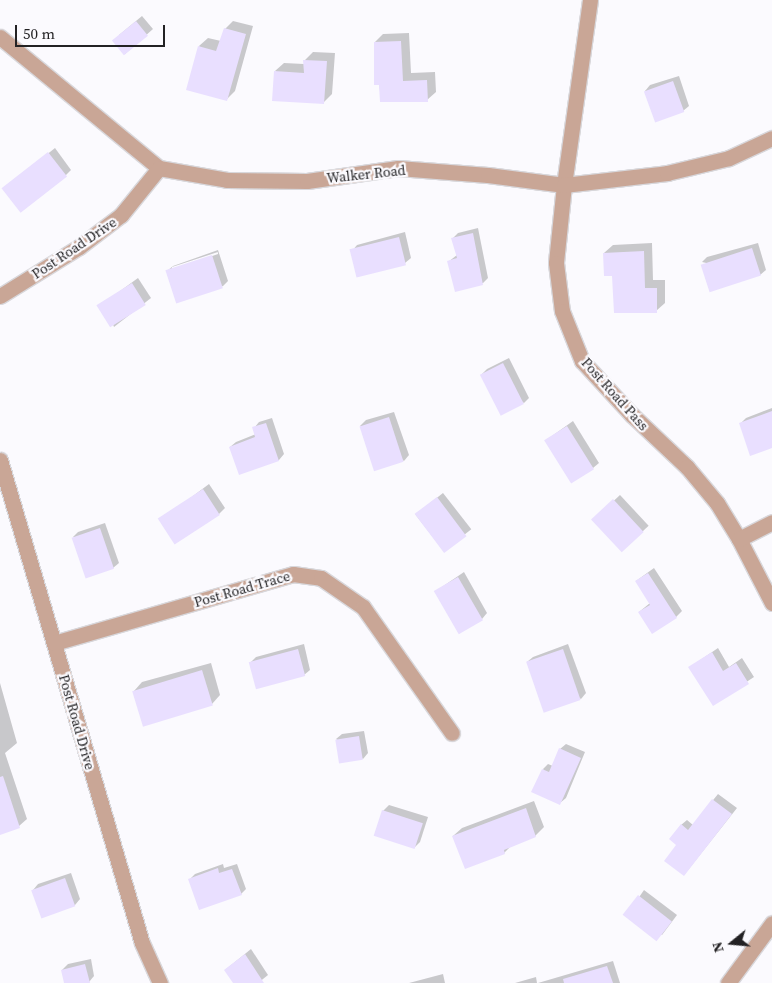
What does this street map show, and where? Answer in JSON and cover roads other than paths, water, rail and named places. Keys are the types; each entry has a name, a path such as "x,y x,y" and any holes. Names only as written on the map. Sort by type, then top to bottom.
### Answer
{"street":[{"name":"Post Road Pass","path":"590,0 564,185 556,263 562,311 582,361 632,415 687,467 717,503 739,539 772,603"},
{"name":"Walker Road","path":"0,37 159,168 227,180 307,181 398,168 488,175 564,185 676,171 729,158 772,138"},
{"name":"Post Road Drive","path":"0,296 79,247 121,215 159,168"},
{"name":"Post Road Drive","path":"0,460 142,943 160,983"},
{"path":"739,539 772,522"},
{"name":"Post Road Trace","path":"54,643 293,574 321,578 363,606 452,733"},
{"path":"728,983 772,924"}]}
